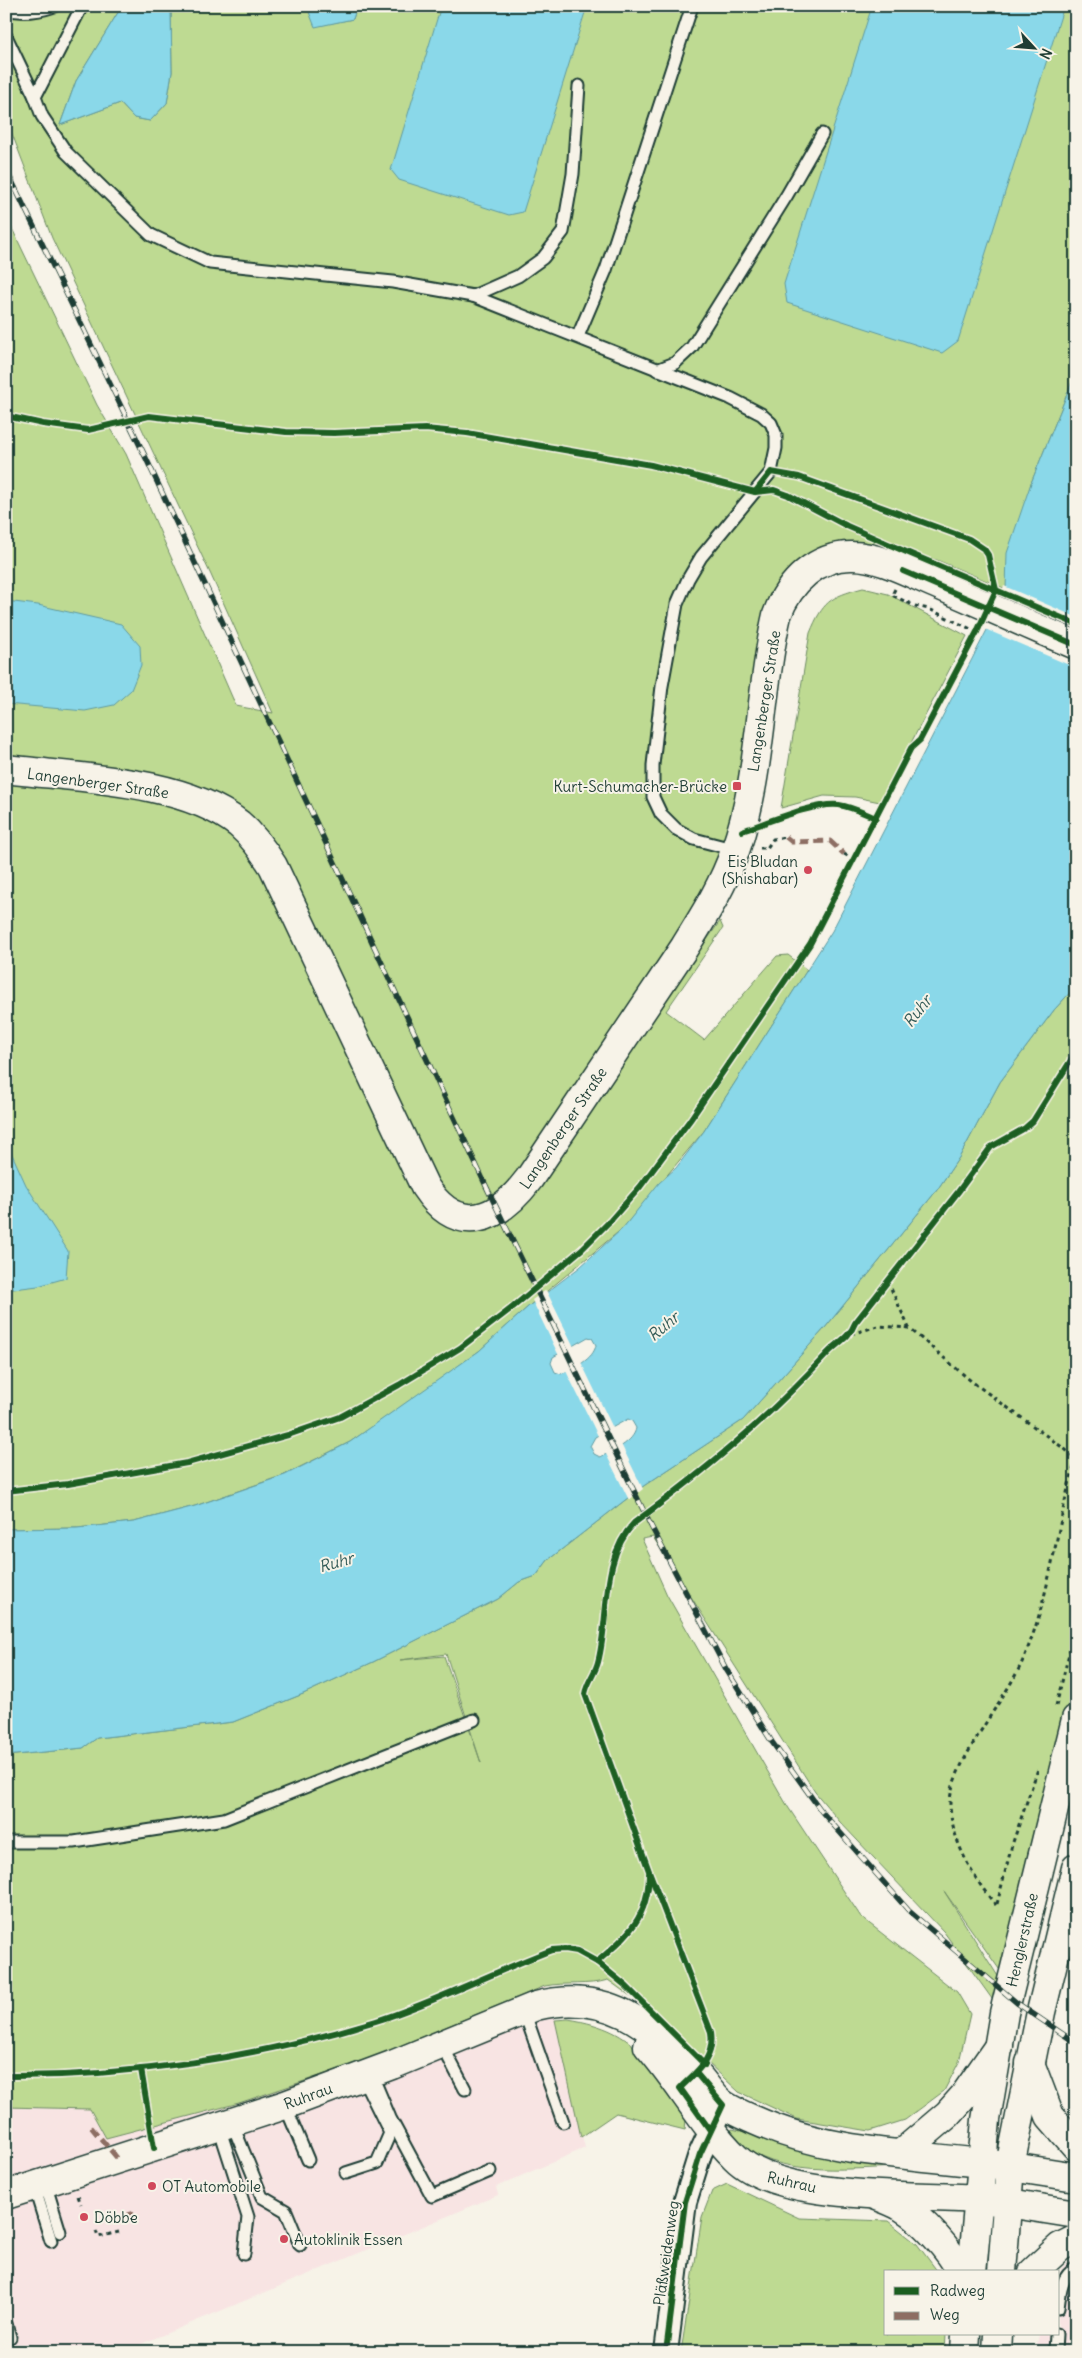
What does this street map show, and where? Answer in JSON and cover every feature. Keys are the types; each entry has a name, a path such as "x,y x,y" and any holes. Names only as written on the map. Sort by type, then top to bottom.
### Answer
{"main road":[{"name":"Langenberger Straße","path":"6,770 128,784 168,791 219,811 247,832 262,849 273,866 425,1187 446,1209 460,1216 471,1218 486,1216 502,1209 529,1179 684,948 716,894 736,850 751,785 775,625 787,592 798,579 814,566 842,557 867,557 905,571 1076,645"},
{"name":"Henglerstraße","path":"972,2270 981,2163 1004,2013 1028,1912 1065,1716"},
{"path":"1002,2270 1010,2166 1030,2063 1076,1868"},
{"name":"Ruhrau","path":"6,2195 285,2105 367,2075 524,2011 550,2003 574,2002 620,2010 655,2032 723,2105 788,2133 862,2151 902,2153 1010,2166 1076,2177"},
{"name":"Ruhrau","path":"606,2008 626,2022 658,2058 710,2130 736,2158 750,2170 774,2181 807,2188 872,2194 1007,2202 1076,2214"},
{"path":"902,2153 948,2114 964,2096 999,2046"},
{"path":"1030,2063 1050,2116 1076,2146"},
{"name":"Ruhrau","path":"872,2194 903,2208 934,2236 954,2259 960,2270"},
{"path":"1035,2270 1060,2247 1076,2239"},
{"path":"965,2352 966,2336"}],"street":[{"name":"Pläßweidenweg","path":"666,2352 685,2202 697,2162 723,2105"}],"lane":[{"path":"6,9 13,11 41,11 55,6"},
{"path":"36,97 82,6"},
{"path":"578,336 606,270 692,6"},
{"path":"6,36 36,97 42,116 66,152 151,234 210,263 393,282 473,296 578,336 748,406 771,423 776,435 776,448 771,472 701,557 688,579 677,604 662,686 653,766 654,797 661,814 676,829 694,839 736,850"},
{"path":"473,296 518,276 543,258 563,232 573,174 579,86"},
{"path":"657,370 675,363 692,347 787,195 822,134"},
{"path":"6,1842 74,1842 224,1819 474,1720"},
{"path":"524,2011 564,2122"},
{"path":"442,2045 465,2089"},
{"path":"367,2075 432,2196 490,2171"},
{"path":"346,2173 377,2163 390,2133 367,2075"},
{"path":"285,2105 308,2160"},
{"path":"225,2125 262,2197 286,2211 300,2245"},
{"path":"225,2125 248,2217 244,2254"},
{"path":"40,2184 60,2232"},
{"path":"40,2184 51,2240"},
{"path":"1060,2293 1061,2285 1069,2272 1076,2268"},
{"path":"6,2324 10,2337 6,2339"},
{"path":"1055,2352 1056,2336"}],"path":[{"path":"892,595 915,606 929,609 977,632"},
{"path":"909,1328 878,1326 851,1334 855,1323 888,1282 909,1328 971,1381 1066,1450 1076,1460 1063,1505 1043,1602 1023,1660 1009,1688 960,1768 953,1785 950,1803 952,1821 965,1858 978,1883 996,1905 1015,1836 1040,1762"},
{"path":"1065,1716 1076,1625"},
{"path":"96,2232 98,2238 119,2232"}],"shaded area":[{"path":"545,1986 555,2020 585,2148 496,2187 498,2195 122,2352 6,2352 6,2107 90,2109 106,2138 239,2103 361,2062"},
{"path":"1076,2259 1076,2352 1036,2352 1039,2336 1060,2336 1060,2272 1064,2265"}],"green space":[{"path":"6,6 122,6 76,81 60,125 120,103 134,118 150,121 167,103 172,72 171,11 174,6 307,6 316,26 353,19 357,6 1076,6 1076,372 1031,483 1006,589 937,560 862,543 823,548 790,568 769,601 737,819 700,905 553,1132 494,1201 520,1210 720,921 723,928 666,1011 704,1040 777,956 788,955 807,970 704,1131 623,1228 529,1306 479,1351 350,1442 284,1475 195,1506 134,1522 77,1528 6,1529 6,216 97,405 126,454 236,706 273,713 211,575 52,238 6,118"},
{"path":"863,588 888,594 967,636 880,802 855,797 824,796 781,808 810,633 819,614 829,602 842,594"},
{"path":"1076,986 1076,1706 1004,1976 944,1891 1001,1981 995,2003 944,1932 840,1822 815,1792 653,1537 642,1539 667,1595 788,1807 861,1917 957,1992 970,2014 959,2062 944,2091 905,2120 870,2131 797,2119 739,2092 659,2017 608,1980 593,1983 545,1986 361,2062 239,2103 106,2138 90,2109 6,2107 6,1756 83,1748 97,1738 233,1722 303,1694 373,1662 498,1599 519,1582 536,1576 548,1560 642,1487 743,1420 824,1329 937,1190 960,1156 1000,1082 1054,1010","holes":["446,1654 481,1763 444,1656 400,1660"]},
{"path":"568,2019 593,2024 613,2032 628,2041 651,2066 686,2119 685,2130 616,2113 581,2137 555,2020"},
{"path":"732,2129 901,2167 821,2169 781,2164 763,2158 747,2149 730,2134"},
{"path":"727,2184 799,2218 888,2221 917,2244 936,2270 884,2270 884,2336 946,2336 945,2352 681,2352 702,2217 712,2191"}],"water":[{"path":"122,6 174,6 171,11 172,72 167,103 150,121 134,118 120,103 60,125 76,81"},
{"path":"357,6 353,19 315,27 307,7"},
{"path":"441,6 587,6 523,212 509,215 399,180 391,170"},
{"path":"872,6 1064,6 958,341 942,353 787,303 784,284"},
{"name":"Ruhr","path":"1076,372 1076,986 1054,1010 1000,1082 960,1156 937,1190 824,1329 743,1420 642,1487 548,1560 536,1576 519,1582 498,1599 373,1662 303,1694 233,1722 97,1738 83,1748 6,1756 6,1529 77,1528 134,1522 195,1506 285,1475 350,1442 479,1351 529,1306 580,1267 623,1228 659,1183 676,1168 704,1131 832,931 988,628 1006,589 1007,553 1031,483","holes":["588,1337 592,1338 596,1345 591,1355 582,1363 566,1372 561,1374 555,1372 551,1363 553,1357","628,1419 632,1421 636,1428 631,1438 622,1446 605,1455 600,1457 594,1454 590,1446 595,1437"]},
{"path":"6,601 38,605 121,624 140,646 141,665 131,690 114,705 85,711 6,704"},
{"path":"6,1141 26,1185 68,1251 66,1278 38,1286 6,1290"}],"pier":[{"path":"1004,586 1076,617 1076,668 985,629"},
{"path":"546,1290 574,1347 559,1356 532,1300"},
{"path":"580,1360 614,1430 599,1438 565,1369"},
{"path":"620,1442 643,1489 629,1500 605,1452"}],"railway":[{"path":"6,169 145,456 487,1188 651,1526 726,1669 772,1742 822,1812 909,1911 1017,2003 1076,2043"}],"marked path":[{"path":"786,837 792,842 830,841 844,854"},
{"path":"91,2127 118,2159"},
{"path":"128,2215 134,2213"}],"cycle path":[{"path":"6,416 43,424 88,430 149,416 286,432 334,433 425,429 467,433 651,465 755,492 774,490 788,495 847,526 1076,624"},
{"path":"6,1491 68,1484 187,1463 288,1435 340,1417 399,1385 460,1348 513,1307 582,1249 640,1187 690,1120 810,944 911,748 920,740 977,632 996,590 988,555 984,549 969,539 799,477 771,472 755,492"},
{"path":"903,571 1076,645"},
{"path":"742,831 777,818 829,805 849,807 876,818"},
{"path":"710,2130 680,2088 698,2070 707,2057 712,2041 711,2032 649,1871 585,1694 598,1662 602,1645 608,1589 616,1554 623,1537 634,1523 685,1484 757,1424 846,1337 991,1147 1025,1128 1033,1121 1076,1052"},
{"path":"597,1962 618,1943 635,1924 641,1914 648,1889 649,1874"},
{"path":"6,2076 99,2073 146,2069 286,2045 376,2021 442,1996 552,1950 565,1949 577,1951 597,1962 626,1986 705,2065"},
{"path":"141,2069 154,2148"},
{"path":"666,2352 685,2202 700,2154 723,2105 696,2073"}],"place":[{"name":"Kurt-Schumacher-Brücke","path":"737,786"},
{"name":"Eis Bludan (Shishabar)","path":"808,870"},
{"name":"OT Automobile","path":"152,2186"},
{"name":"Döbbe","path":"84,2217"},
{"name":"Autoklinik Essen","path":"284,2239"}]}
